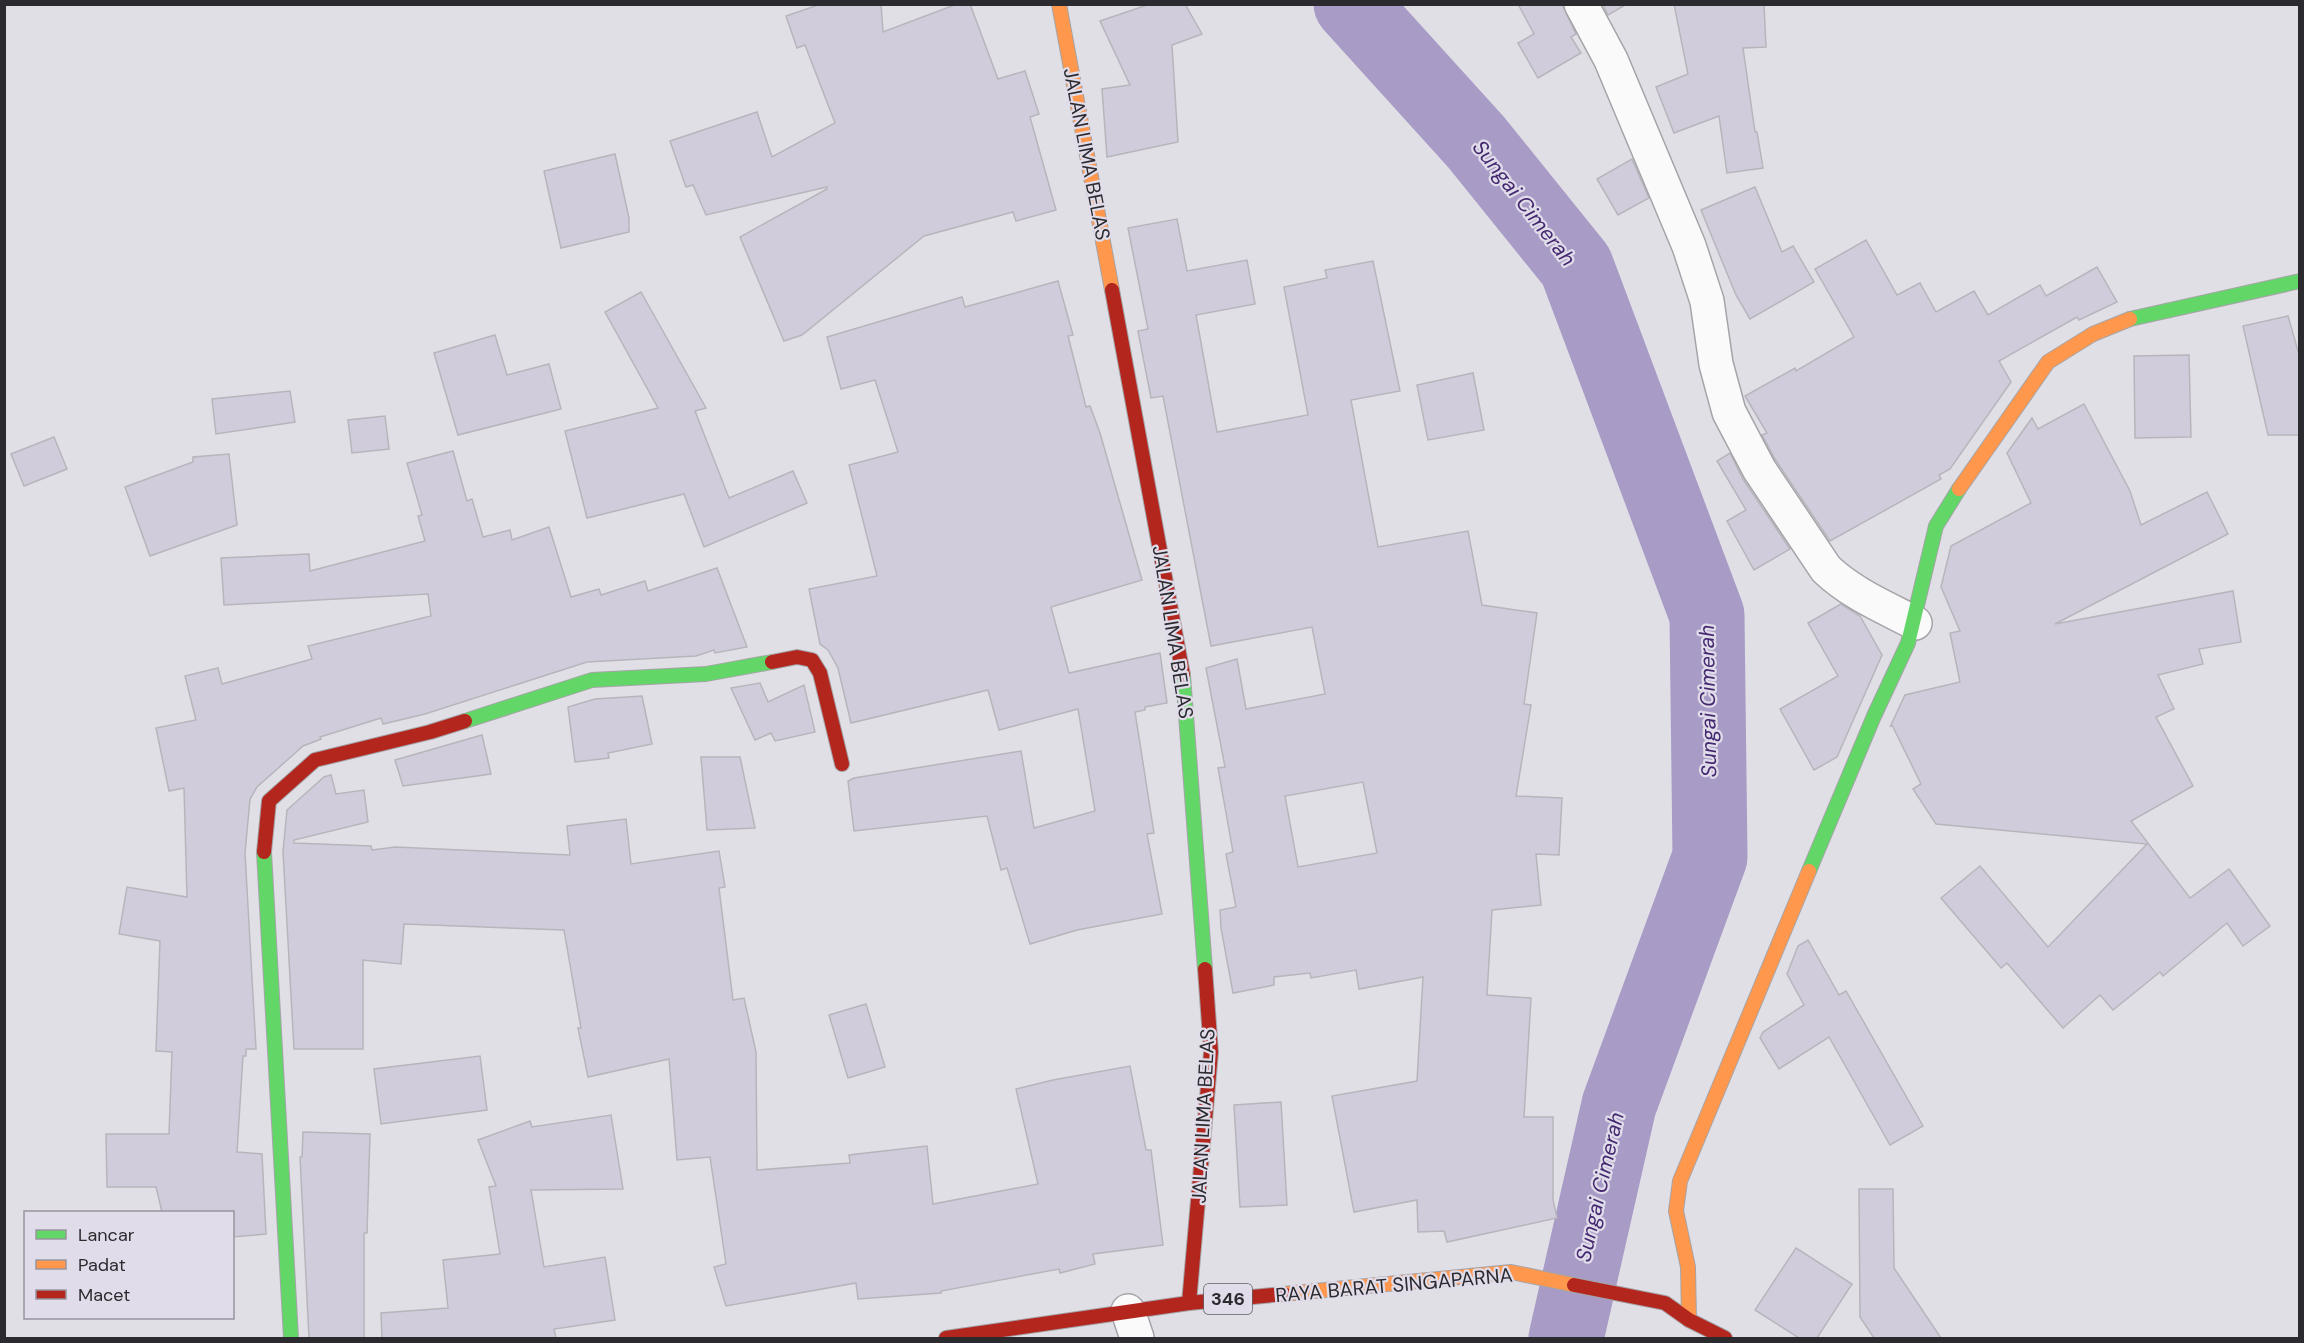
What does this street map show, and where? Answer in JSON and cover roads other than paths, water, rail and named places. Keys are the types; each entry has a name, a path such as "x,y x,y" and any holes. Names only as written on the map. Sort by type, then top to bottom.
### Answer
{"street":[{"name":"JALAN LIMA BELAS","path":"1059,4 1184,681 1211,1052 1189,1303"},
{"path":"1581,4 1611,60 1689,246 1707,301 1716,364 1729,412 1759,469 1826,568 1836,578 1872,601 1914,623"},
{"path":"1689,1320 1688,1268 1676,1211 1680,1181 1874,716 1908,643 1935,526 2048,362 2098,329 2123,320 2300,281"},
{"path":"291,1338 264,852 269,801 315,759 430,732 592,680 706,674 797,657 812,660 820,673 842,764"},
{"name":"RAYA BARAT SINGAPARNA","path":"946,1338 1132,1325 1189,1303 1511,1272 1665,1303 1689,1320 1725,1338"}],"waterway":[{"name":"Sungai Cimerah","path":"1351,4 1476,142 1576,266 1707,615 1710,857 1619,1105 1566,1338"}]}
